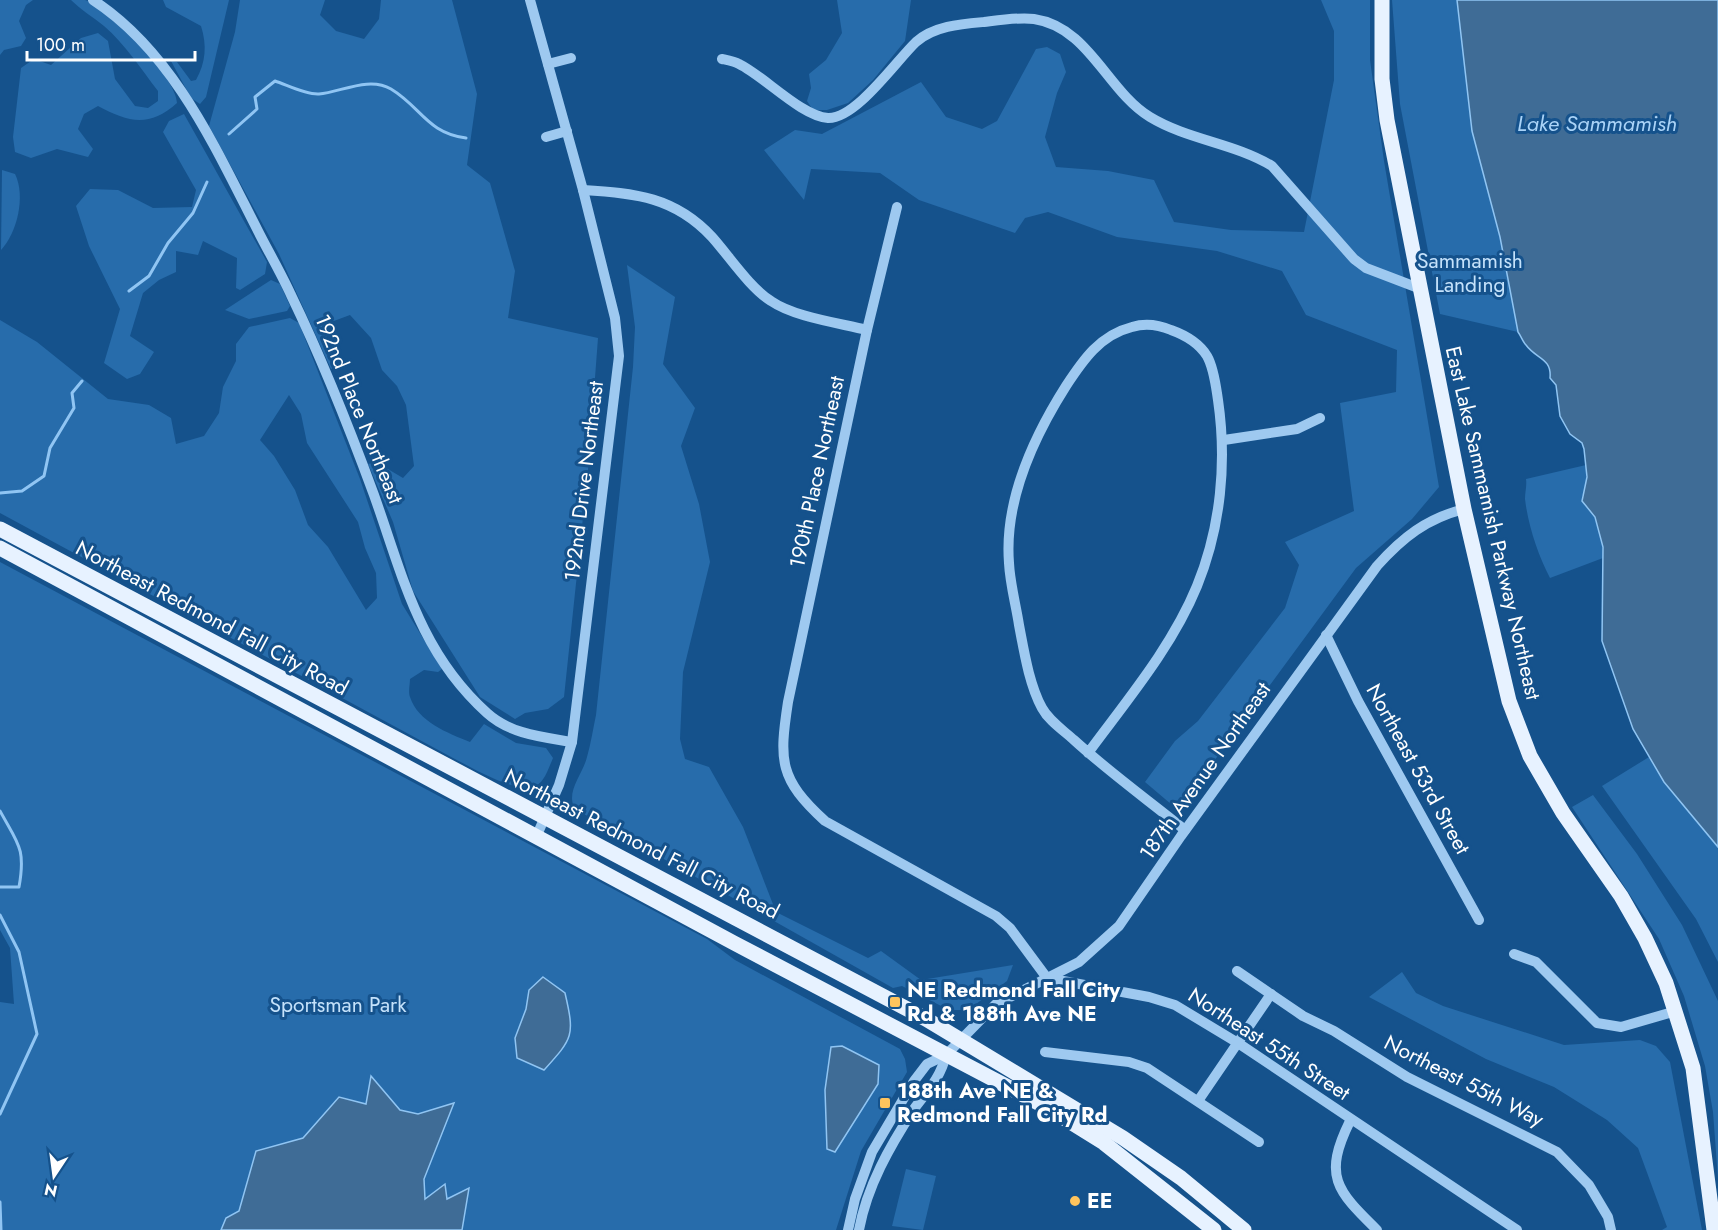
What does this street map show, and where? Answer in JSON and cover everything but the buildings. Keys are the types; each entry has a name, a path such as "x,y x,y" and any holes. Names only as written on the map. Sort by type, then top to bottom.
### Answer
{"main road":[{"name":"East Lake Sammamish Parkway Northeast","path":"1382,0 1381,56 1387,120 1464,509 1509,701 1530,756 1563,813 1621,896 1645,938 1676,1011 1693,1068 1713,1230"},
{"name":"Northeast Redmond Fall City Road","path":"0,529 544,818 800,950 961,1039 1142,1151 1181,1178 1244,1230"},
{"name":"Northeast Redmond Fall City Road","path":"0,548 682,915 1046,1107 1104,1143 1214,1230"}],"street":[{"name":"192nd Place Northeast","path":"93,0 119,17 144,40 183,95 224,164 291,294 374,494 410,602 428,638 457,679 494,719 513,730 572,742"},
{"name":"192nd Drive Northeast","path":"530,0 584,190 615,318 619,356 572,742 562,776 537,835"},
{"path":"722,59 739,63 761,80 815,114 835,117 856,106 928,32 960,24 1035,19 1057,27 1074,38 1119,92 1147,116 1168,128 1256,156 1272,166 1354,259 1366,268 1421,289"},
{"path":"548,64 571,58"},
{"path":"546,137 567,131"},
{"path":"584,190 635,193 658,200 679,211 711,236 770,301 791,310 867,330"},
{"name":"190th Place Northeast","path":"897,207 867,330 788,702 781,746 790,781 807,804 825,821 996,915 1010,928 1047,978"},
{"path":"1088,753 1163,649 1198,586 1215,532 1224,440 1216,385 1209,358 1198,344 1182,334 1159,325 1133,326 1104,340 1075,373 1033,445 1014,498 1009,562 1021,637 1042,709 1088,753 1185,830"},
{"path":"1224,440 1297,429 1310,425 1320,418"},
{"name":"187th Avenue Northeast","path":"946,1055 996,1004 1079,962 1119,926 1185,830 1326,635 1395,546 1423,523 1464,509"},
{"name":"Northeast 53rd Street","path":"1326,635 1358,700 1479,920"},
{"path":"1514,954 1536,962 1597,1023 1621,1027 1676,1011"},
{"name":"Northeast 55th Way","path":"1237,971 1407,1077 1557,1152 1589,1185 1608,1218 1611,1230"},
{"name":"Northeast 55th Street","path":"1047,978 1161,999 1238,1043 1517,1230"},
{"path":"1198,1101 1271,994"},
{"path":"1045,1052 1129,1062 1147,1068 1259,1142"},
{"path":"848,1230 860,1184 877,1141 927,1064 946,1055"},
{"path":"859,1230 883,1160 916,1107 942,1073 946,1055"},
{"path":"1350,1120 1337,1147 1335,1171 1348,1202 1377,1230"}],"green space":[{"path":"0,0 33,0 26,5 19,21 26,38 21,46 4,50 0,55"},
{"path":"71,0 85,0 96,5 125,29 166,77 177,103 157,116 138,120 119,116 98,106 84,114 78,129 93,149 88,157 57,149 31,158 15,152 13,137 21,68 34,59 51,65 81,38 98,33 108,41 115,79 135,106 148,108 158,101 158,91 126,49 112,33"},
{"path":"163,0 229,0 206,97 200,104 191,98 171,61 177,62 191,81 196,80 202,67 204,53 201,26 166,7"},
{"path":"240,0 325,0 320,15 336,31 364,39 379,19 381,0 452,0 477,94 467,165 490,183 515,271 508,318 598,338 588,470 564,697 548,709 525,713 515,719 480,697 413,591 393,522 368,464 376,462 403,478 414,466 406,405 397,386 382,370 371,338 350,315 323,325 336,366 331,369 279,254 209,126 235,32"},
{"path":"837,0 911,0 905,41 873,80 848,103 827,110 813,110 807,101 811,88 809,74 826,60 842,33"},
{"path":"1321,0 1370,0 1370,60 1384,161 1439,487 1412,519 1356,568 1178,810 1145,782 1175,741 1198,721 1285,608 1299,565 1285,542 1354,511 1340,403 1396,392 1397,350 1306,315 1282,271 1217,251 1117,237 1048,212 1025,218 1015,233 919,200 880,173 811,169 804,200 764,150 795,130 822,134 921,82 946,117 982,129 997,121 1036,49 1047,47 1060,54 1066,72 1057,93 1045,137 1056,167 1108,171 1154,180 1174,222 1231,230 1304,232 1334,80 1334,31"},
{"name":"Sammamish Landing","path":"1392,0 1457,0 1472,131 1500,237 1518,332 1440,314 1400,104"},
{"path":"184,114 267,262 265,274 240,290 236,288 237,258 203,241 198,255 176,251 176,272 159,280 143,293 130,336 154,352 140,374 127,379 104,363 120,309 89,246 76,206 90,189 118,190 153,208 192,207 196,190 163,132 169,121"},
{"path":"2,170 15,174 20,203 11,234 1,250"},
{"path":"627,265 675,297 663,364 695,408 681,446 699,504 710,562 683,672 680,739 685,759 709,767 743,827 776,912 868,958 881,951 921,980 1013,965 1007,981 968,1010 949,1010 902,986 893,988 575,809 572,803 573,790 587,757 596,715 633,367 635,327"},
{"path":"271,280 280,284 290,306 287,311 249,319 225,310"},
{"path":"290,318 299,323 360,479 402,604 442,669 438,672 424,670 410,679 409,695 414,706 435,726 470,742 484,724 516,743 546,748 553,758 544,777 536,786 518,787 482,773 0,513 0,320 37,342 108,399 149,405 171,418 176,444 204,436 219,413 223,387 236,361 236,344 249,327","holes":["289,395 301,414 307,443 358,522 365,548 376,573 377,598 366,610 328,547 308,525 295,490 274,456 260,440"]},
{"path":"1586,465 1586,493 1582,496 1598,525 1603,558 1550,578 1528,519 1525,499 1526,479"},
{"name":"Sportsman Park","path":"0,562 707,939 735,960 900,1049 905,1059 907,1072 861,1151 836,1230 0,1230 0,1002 14,1004 10,948 0,930"},
{"path":"1649,757 1664,782 1718,847 1718,962 1696,919 1602,786"},
{"path":"1593,795 1637,854 1682,925 1718,1001 1718,1179 1713,1112 1705,1066 1684,996 1659,939 1572,807"},
{"path":"1402,972 1416,993 1443,1006 1564,1045 1640,1040 1656,1046 1670,1062 1702,1230 1662,1230 1667,1227 1638,1148 1607,1120 1554,1087 1486,1059 1369,997"},
{"path":"906,1169 936,1176 923,1230 892,1226"}],"water":[{"name":"Lake Sammamish","path":"1457,0 1718,0 1718,847 1664,782 1633,729 1602,641 1603,547 1595,517 1582,501 1587,477 1584,449 1582,443 1570,434 1560,416 1556,385 1550,378 1546,362 1530,350 1518,332 1500,237 1472,131"},
{"path":"543,977 565,993 570,1019 569,1036 566,1043 544,1070 517,1058 515,1038 526,1009 529,990"},
{"path":"842,1046 879,1065 878,1084 835,1152 827,1149 825,1090 831,1047"},
{"path":"371,1076 400,1110 418,1114 454,1103 424,1179 425,1199 445,1184 447,1199 469,1188 462,1230 221,1230 226,1218 239,1211 256,1151 303,1138 339,1097 366,1104"}],"waterway":[{"path":"229,134 257,109 255,97 275,81 314,94 364,84 382,85 401,96 442,131 466,138"},
{"path":"129,291 149,276 168,243 193,213 207,182"},
{"path":"0,493 22,491 44,476 50,448 74,408 72,393 82,381"},
{"path":"0,811 16,839 22,863 19,887 0,887"},
{"path":"0,915 19,952 37,1034 0,1114"},
{"path":"0,1202 1,1230"}],"place":[{"name":"NE Redmond Fall City Rd & 188th Ave NE","path":"895,1002"},
{"name":"188th Ave NE & Redmond Fall City Rd","path":"885,1103"},
{"name":"EE","path":"1075,1201"}]}
